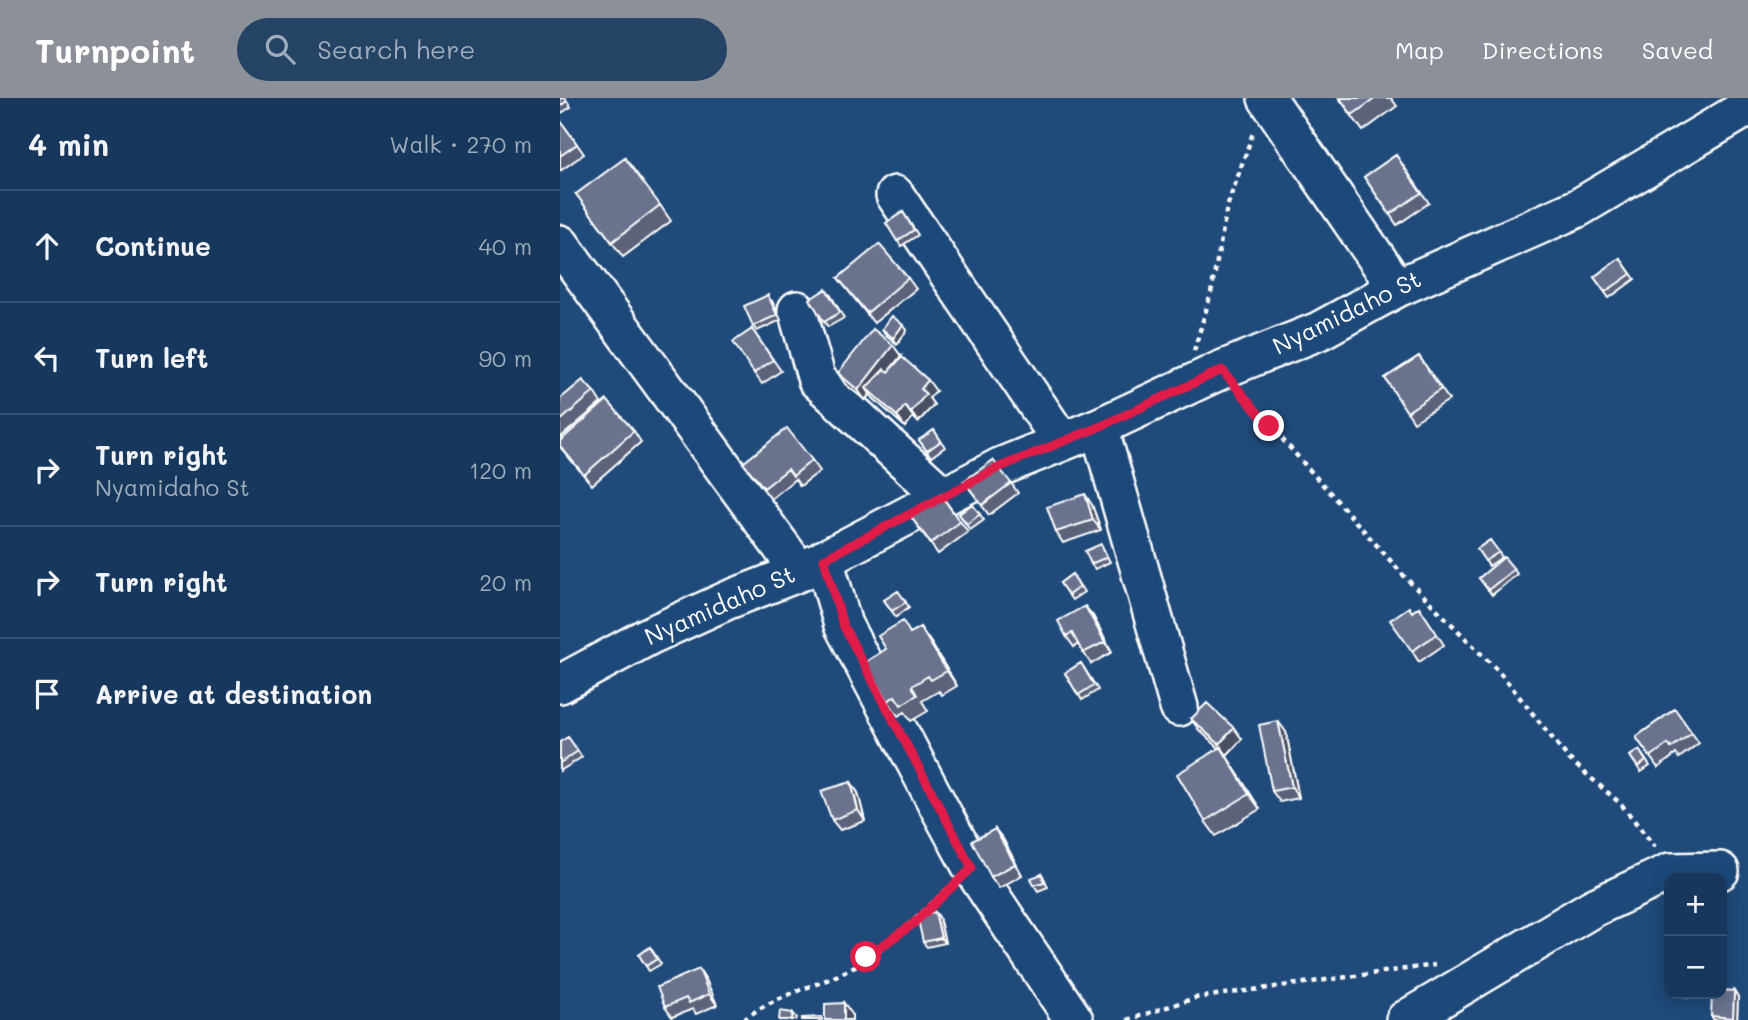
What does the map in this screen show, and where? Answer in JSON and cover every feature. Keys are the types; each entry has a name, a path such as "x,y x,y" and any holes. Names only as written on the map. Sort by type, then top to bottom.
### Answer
{"street":[{"name":"Nyamidaho St","path":"560,684 649,636 812,565 1000,467 1177,393 1222,370 1319,331 1397,288 1578,208 1748,107"},
{"path":"1262,110 1397,288"},
{"path":"895,195 1062,442"},
{"path":"560,244 812,565 972,868 1074,1020"},
{"path":"797,310 817,380 944,497"},
{"path":"1099,427 1179,707"},
{"path":"1405,1020 1593,908 1670,872 1726,868"}],"path":[{"path":"1177,393 1181,377 1190,366 1211,293 1227,207 1262,110"},
{"path":"1222,370 1405,577 1501,674 1569,759 1621,804 1651,841 1670,872"},
{"path":"744,1020 778,997 837,975 866,957 913,924 972,868"},
{"path":"1126,1020 1195,998 1447,964"}],"building":[{"path":"560,98 567,101 560,106"},
{"path":"1340,98 1376,98 1352,115"},
{"path":"560,120 577,144 560,156"},
{"path":"1396,155 1421,193 1390,214 1364,177"},
{"path":"625,158 660,205 612,242 576,194"},
{"path":"903,212 914,230 897,241 886,223"},
{"path":"879,244 908,278 867,313 838,278"},
{"path":"1620,258 1631,274 1605,292 1594,277"},
{"path":"826,289 840,312 824,322 810,299"},
{"path":"768,295 777,315 753,326 744,306"},
{"path":"892,316 903,325 893,338 882,329"},
{"path":"752,329 773,360 754,373 733,342"},
{"path":"873,329 893,345 858,390 838,373"},
{"path":"1419,356 1441,389 1407,412 1385,378"},
{"path":"902,357 928,380 921,389 926,394 911,412 905,406 897,416 866,388 884,369 888,372"},
{"path":"583,380 594,392 560,421 560,399"},
{"path":"607,400 634,431 584,475 560,446 560,441"},
{"path":"787,428 812,460 793,476 788,469 764,488 743,463"},
{"path":"934,430 941,441 927,451 919,440"},
{"path":"993,460 1011,483 982,505 964,481"},
{"path":"1085,494 1093,520 1056,532 1047,507"},
{"path":"941,495 960,522 931,543 911,517"},
{"path":"972,504 980,514 967,524 959,514"},
{"path":"1490,540 1499,552 1485,561 1477,549"},
{"path":"1101,544 1107,557 1091,564 1085,551"},
{"path":"1504,557 1514,569 1488,590 1479,578"},
{"path":"1072,574 1080,587 1068,595 1060,583"},
{"path":"898,591 906,602 892,611 884,600"},
{"path":"1085,606 1105,642 1083,653 1072,633 1066,636 1058,621"},
{"path":"1409,607 1412,612 1419,607 1437,634 1412,651 1390,620"},
{"path":"903,621 910,633 920,627 947,671 931,680 928,676 912,686 917,695 901,705 895,696 888,701 864,663 886,649 878,636"},
{"path":"1081,663 1094,685 1078,695 1065,673"},
{"path":"1207,703 1234,728 1219,744 1191,719"},
{"path":"1675,709 1692,733 1671,748 1668,744 1650,757 1636,737"},
{"path":"1278,721 1292,787 1272,791 1259,725"},
{"path":"568,737 578,751 560,763 560,742"},
{"path":"1221,747 1249,794 1205,821 1177,774"},
{"path":"1639,750 1646,761 1638,767 1630,756"},
{"path":"851,782 858,810 832,820 821,791"},
{"path":"995,829 1015,864 991,877 972,841"},
{"path":"1042,874 1044,882 1034,885 1031,878"},
{"path":"935,912 941,938 923,942 917,915"},
{"path":"650,947 657,959 646,966 639,955"},
{"path":"699,969 709,994 689,1003 686,998 665,1007 657,987"},
{"path":"1727,990 1734,991 1733,1018 1711,1016 1712,999 1727,999"},
{"path":"844,1003 844,1020 825,1020 825,1004"},
{"path":"780,1011 793,1013 792,1020 779,1020"},
{"path":"822,1017 822,1020 802,1020 802,1018"}],"route":[{"path":"866,957 913,924 972,868 843,625 831,592 824,559 1000,467 1177,393 1222,370 1269,426"}]}
